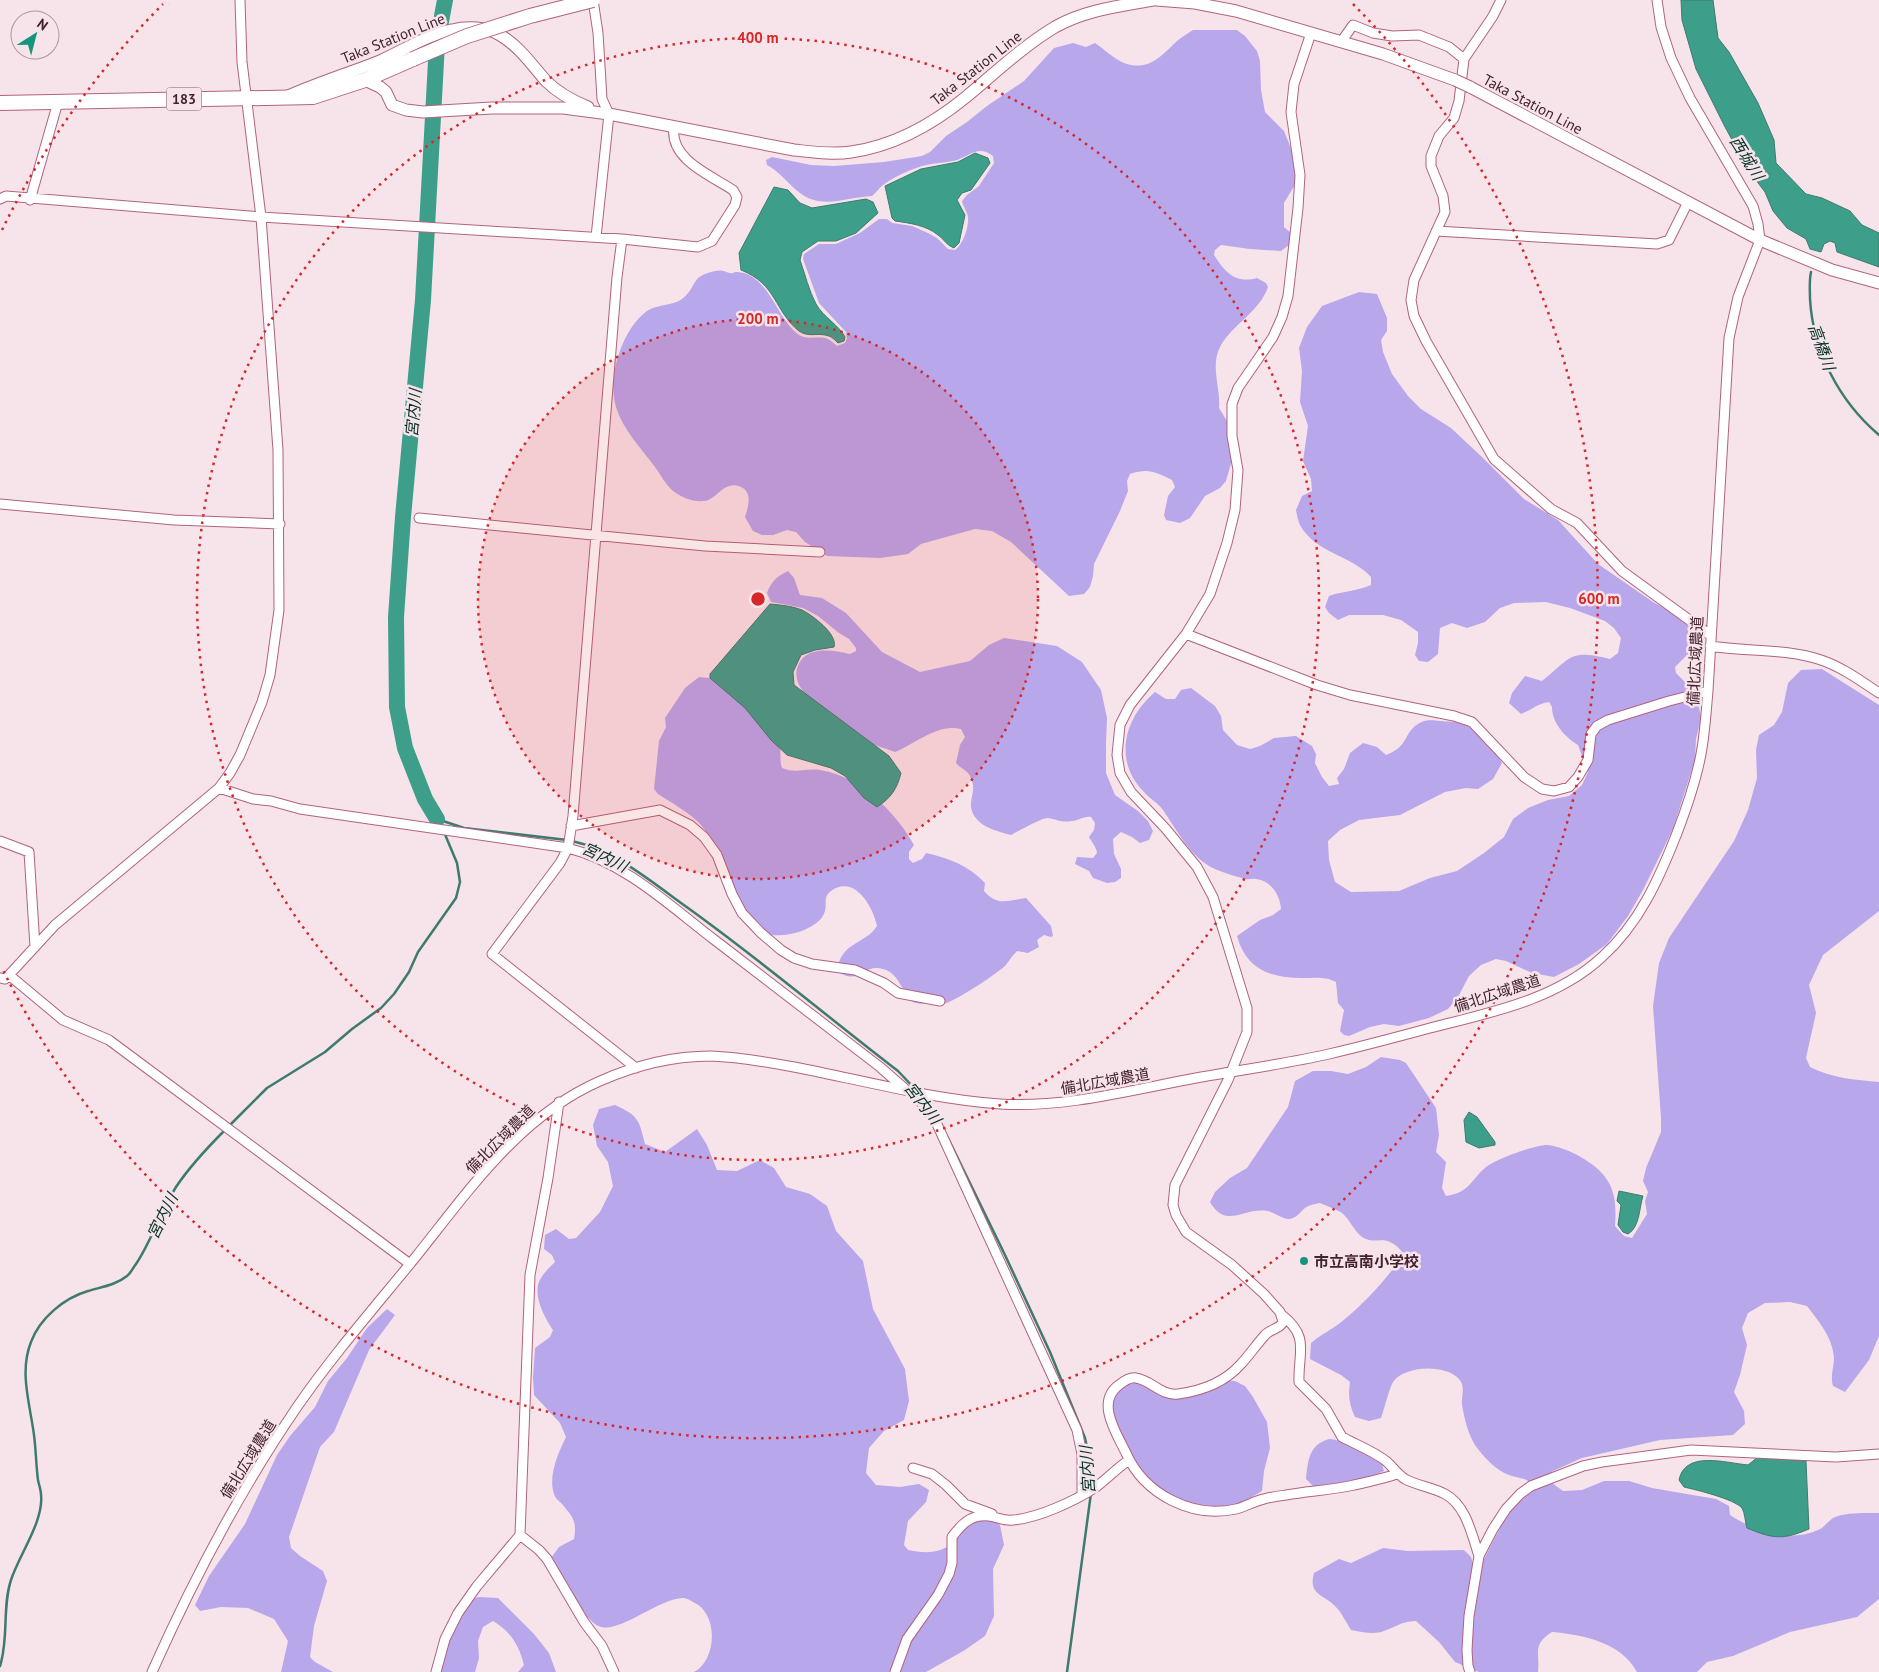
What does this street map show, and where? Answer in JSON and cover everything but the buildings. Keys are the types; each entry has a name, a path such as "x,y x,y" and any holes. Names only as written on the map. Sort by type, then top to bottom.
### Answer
{"highway":[{"name":"183","path":"0,103 314,96 365,80 476,33 530,16 593,0"}],"main road":[{"name":"Taka Station Line","path":"365,80 386,92 392,105 423,112 492,108 563,108 609,114 794,150 822,153 851,152 881,145 911,134 965,98 1022,49 1056,27 1088,13 1154,0 1195,3 1236,11 1383,54 1455,80 1760,240 1832,270 1879,283"},
{"name":"Taka Station Line","path":"283,98 316,83 358,70 432,37 451,30 472,27 488,30 500,35 520,52 558,91 579,103 609,114"}],"street":[{"path":"240,0 242,62 261,217 278,450 280,610 270,675 262,702 240,755 219,788 55,925 4,977 63,1020 109,1040 410,1264"},
{"path":"593,0 598,33 602,98 609,114 596,237"},
{"path":"1501,0 1493,16 1464,59 1459,101 1454,118 1439,136 1430,156 1431,166 1443,196 1445,212 1414,280 1411,300 1414,316 1426,341 1494,459 1551,509 1577,523 1622,571 1710,635"},
{"path":"1657,0 1661,26 1670,58 1690,98 1753,206 1760,240"},
{"path":"1341,42 1353,25 1374,33 1392,36 1419,35 1449,47 1464,59"},
{"path":"1311,33 1294,84 1290,112 1300,176 1288,296 1273,338 1238,388 1232,404 1232,436 1238,470 1235,510 1210,594 1186,634 1130,705 1120,725 1116,754 1120,773 1131,792 1166,829 1197,867 1213,898 1247,1008 1247,1032 1228,1080 1175,1185 1173,1205 1179,1222 1186,1232 1232,1265 1264,1294 1296,1328 1300,1338 1299,1377 1301,1386 1326,1409 1342,1436 1380,1458 1398,1474 1420,1486 1444,1493 1452,1498 1464,1515 1479,1556"},
{"path":"30,200 58,102"},
{"path":"0,199 6,196 30,200 261,217 596,237 698,247 712,240 734,205 736,197 733,190 683,158 672,137 674,127"},
{"path":"1436,232 1657,244 1669,240 1688,202"},
{"path":"622,239 617,278 573,816 568,848 560,863 492,954 636,1068"},
{"name":"備北広域農道","path":"152,1672 177,1617 226,1521 255,1472 308,1392 474,1183 509,1145 532,1123 560,1102 604,1079 636,1068 672,1060 706,1056 752,1059 932,1095 998,1104 1048,1104 1080,1100 1327,1054 1482,1015 1528,1000 1568,983 1601,959 1629,929 1648,898 1665,864 1690,798 1697,771 1702,748 1708,691 1729,338 1738,297 1760,240"},
{"path":"0,504 174,520 280,524"},
{"path":"419,518 705,546 820,552"},
{"path":"1186,634 1350,695 1454,716 1472,722 1524,777 1542,789 1554,791 1569,788 1578,777 1588,760 1591,734 1597,726 1617,717 1708,691"},
{"path":"1710,646 1732,650 1783,653 1810,657 1837,667 1879,693"},
{"path":"219,788 254,799 271,801 300,809 568,848 588,853 606,861 645,887 909,1090"},
{"path":"571,826 660,810 690,825 704,837 717,855 732,894 742,913 781,950 794,958 812,964 855,970 884,983 898,993 940,1001"},
{"path":"0,841 29,852 35,947"},
{"path":"920,1101 936,1122 1077,1430 1087,1492"},
{"path":"436,1672 445,1639 458,1613 477,1586 520,1535 530,1274 560,1102"},
{"path":"1282,1315 1281,1325 1268,1332 1230,1374 1211,1386 1176,1394 1163,1392 1144,1380 1135,1378 1126,1380 1116,1387 1108,1399 1108,1411 1129,1460 1146,1480 1176,1504 1212,1511 1235,1509 1264,1499 1354,1486 1398,1474"},
{"path":"1470,1672 1467,1650 1469,1616 1479,1556 1506,1509 1520,1494 1531,1486 1583,1466 1691,1450 1836,1457 1879,1454"},
{"path":"896,1672 907,1639 938,1595 949,1574 952,1563 952,1537 960,1527 972,1517 986,1516 1001,1520 1014,1520 1046,1511 1087,1492 1129,1460"},
{"path":"913,1468 932,1474 966,1504 988,1511 996,1518"},
{"path":"520,1535 540,1550 547,1559 584,1622 602,1646 614,1672"}],"shaded area":[{"path":"1193,30 1237,30 1245,36 1257,51 1260,61 1261,90 1265,112 1284,131 1292,151 1296,183 1284,203 1284,227 1291,233 1289,245 1281,251 1221,245 1215,250 1214,255 1222,267 1231,275 1243,279 1257,278 1266,283 1268,287 1258,304 1225,339 1217,354 1216,370 1219,408 1227,421 1232,460 1226,481 1220,488 1205,496 1190,518 1180,523 1166,520 1164,515 1168,496 1175,487 1172,480 1152,472 1142,471 1130,474 1127,481 1128,491 1120,511 1094,564 1090,587 1084,594 1069,596 1011,542 992,531 975,529 921,544 908,554 880,558 827,556 805,542 796,532 787,530 773,535 762,535 753,531 745,517 748,496 745,489 741,487 730,486 709,500 700,501 684,498 668,486 623,423 616,407 614,395 615,368 624,341 638,319 655,307 674,303 682,299 698,278 703,275 717,271 737,272 747,274 763,286 787,323 797,334 805,337 825,338 837,346 845,343 847,338 846,332 819,303 803,259 804,254 819,244 836,244 860,233 879,219 887,219 892,223 912,226 937,238 948,249 955,250 963,240 968,226 968,217 962,201 979,186 994,163 993,156 979,151 957,160 926,165 907,172 883,185 872,196 826,202 808,198 800,193 767,165 766,160 772,157 811,165 834,166 884,162 922,156 930,152 946,136 1024,81 1054,48 1073,43 1086,47 1095,43 1124,63 1141,65 1148,64 1160,57 1177,41"},
{"path":"1359,292 1377,294 1387,318 1387,331 1381,340 1383,352 1392,374 1408,396 1421,409 1451,428 1524,499 1558,520 1598,564 1695,628 1701,646 1689,653 1675,667 1676,673 1688,685 1688,692 1699,707 1701,718 1696,739 1695,760 1673,829 1643,890 1628,916 1607,944 1579,964 1554,977 1532,973 1506,961 1496,959 1481,965 1469,976 1458,997 1448,1009 1429,1018 1399,1026 1384,1024 1370,1027 1349,1036 1344,1035 1340,1031 1344,1010 1338,1003 1336,982 1324,978 1290,978 1270,973 1253,964 1241,947 1237,936 1260,920 1273,915 1281,909 1277,894 1271,886 1262,880 1245,879 1212,868 1202,861 1183,841 1161,808 1134,780 1128,767 1126,740 1136,714 1144,702 1155,692 1166,699 1175,699 1181,690 1191,688 1215,706 1221,716 1223,730 1237,745 1250,749 1274,738 1296,736 1312,746 1316,754 1315,763 1329,786 1339,784 1337,778 1344,769 1350,753 1363,743 1377,747 1386,755 1398,749 1411,730 1424,721 1458,722 1473,729 1490,746 1502,763 1493,779 1478,789 1466,788 1445,792 1400,815 1359,820 1340,830 1328,841 1329,860 1335,882 1351,892 1399,891 1430,878 1457,871 1504,837 1513,819 1528,808 1548,800 1569,796 1582,785 1588,772 1578,745 1560,729 1554,719 1549,702 1521,714 1509,703 1512,693 1525,676 1542,681 1566,661 1578,655 1610,659 1618,653 1621,638 1614,628 1605,621 1570,608 1546,602 1514,603 1500,608 1485,622 1467,628 1452,623 1440,628 1438,654 1428,662 1419,661 1415,655 1418,632 1401,620 1383,615 1349,615 1338,620 1329,613 1325,607 1329,596 1371,585 1371,577 1354,564 1315,542 1299,522 1296,510 1302,496 1312,491 1311,479 1303,461 1308,426 1300,402 1302,371 1299,348 1307,327 1322,306"},
{"path":"788,571 794,578 800,595 822,598 846,613 882,652 920,672 970,661 989,645 1004,638 1057,646 1082,662 1101,690 1107,718 1106,773 1115,795 1138,811 1148,821 1153,831 1149,840 1140,843 1121,832 1113,839 1114,854 1121,869 1121,878 1115,882 1107,883 1093,878 1089,871 1075,864 1077,857 1093,858 1097,853 1089,837 1094,830 1095,823 1091,817 1068,821 1048,818 1035,822 1011,835 986,827 976,819 971,807 972,781 968,773 956,763 960,745 965,737 961,729 952,728 935,732 895,752 862,740 813,702 800,686 797,677 797,668 802,659 812,652 825,650 850,654 856,651 856,648 849,639 818,616 803,608 771,602 767,593 770,586 778,577"},
{"path":"1822,669 1879,705 1879,911 1823,955 1809,985 1816,1013 1806,1058 1810,1067 1827,1074 1879,1082 1879,1336 1869,1360 1845,1392 1833,1386 1834,1358 1831,1344 1825,1330 1807,1306 1790,1302 1765,1303 1748,1313 1742,1328 1747,1345 1734,1392 1744,1411 1745,1424 1733,1435 1660,1440 1582,1458 1551,1472 1552,1483 1563,1491 1582,1490 1604,1481 1629,1481 1652,1488 1716,1499 1729,1506 1730,1515 1740,1521 1761,1530 1784,1535 1807,1534 1822,1528 1833,1518 1843,1515 1879,1513 1879,1599 1857,1617 1790,1632 1733,1656 1707,1662 1697,1672 1637,1672 1630,1662 1611,1647 1588,1638 1552,1632 1539,1645 1538,1672 1479,1672 1455,1662 1439,1642 1416,1621 1403,1623 1376,1633 1351,1630 1337,1609 1315,1590 1313,1586 1314,1573 1339,1559 1351,1563 1383,1548 1408,1551 1464,1550 1471,1557 1473,1564 1482,1563 1508,1512 1536,1487 1526,1480 1499,1470 1475,1445 1468,1431 1464,1415 1462,1385 1453,1374 1426,1368 1407,1372 1399,1376 1391,1385 1381,1418 1369,1421 1355,1417 1351,1408 1350,1382 1341,1375 1310,1359 1311,1343 1349,1316 1390,1273 1404,1254 1397,1247 1392,1243 1382,1240 1367,1240 1357,1232 1342,1213 1320,1203 1307,1207 1289,1219 1267,1211 1251,1212 1236,1216 1222,1215 1210,1202 1215,1192 1230,1178 1247,1168 1288,1107 1295,1081 1313,1071 1331,1071 1348,1074 1366,1067 1381,1057 1400,1060 1406,1063 1436,1108 1439,1135 1436,1152 1446,1162 1442,1188 1446,1196 1465,1189 1485,1168 1497,1161 1515,1153 1542,1145 1554,1146 1581,1157 1598,1169 1604,1176 1609,1183 1614,1198 1615,1226 1624,1236 1632,1238 1647,1214 1645,1201 1648,1192 1643,1181 1646,1168 1661,1132 1653,1006 1659,963 1669,938 1734,841 1748,810 1757,778 1756,750 1759,735 1774,725 1782,712 1788,683 1801,670"},
{"path":"699,677 713,678 721,683 760,721 779,745 782,768 792,771 820,770 849,780 862,788 887,808 906,833 914,845 909,852 909,859 913,863 922,859 926,853 943,857 965,867 979,877 985,883 984,891 994,899 1004,901 1026,898 1051,926 1053,936 1044,935 1037,940 1039,947 1028,953 1017,951 1005,966 957,998 943,1004 920,1004 909,999 894,975 883,969 871,969 851,977 837,971 843,954 877,926 872,910 855,890 848,887 840,887 831,891 826,898 825,911 822,917 817,923 803,931 786,935 772,935 761,930 750,919 741,904 709,836 701,825 686,812 658,794 654,789 659,741 666,727 665,718 685,688"},
{"path":"615,1105 629,1112 637,1120 645,1144 665,1152 697,1129 707,1145 717,1170 737,1171 760,1160 774,1168 786,1187 810,1194 827,1206 836,1231 863,1261 873,1309 905,1369 909,1401 904,1420 884,1431 869,1448 866,1473 876,1485 900,1487 919,1484 929,1490 926,1502 908,1521 904,1545 908,1550 930,1552 945,1548 954,1541 970,1522 980,1517 986,1517 1000,1525 1004,1545 993,1569 994,1616 985,1636 965,1650 926,1672 694,1672 702,1666 707,1658 712,1637 711,1626 707,1616 692,1601 684,1598 673,1600 619,1625 610,1627 601,1627 594,1624 580,1608 551,1558 559,1547 574,1539 575,1528 571,1516 555,1497 552,1487 553,1472 566,1437 560,1423 534,1395 535,1348 550,1337 553,1330 541,1309 537,1291 541,1278 555,1262 552,1255 544,1249 545,1235 556,1229 569,1239 576,1238 600,1212 613,1186 608,1162 597,1146 593,1125 599,1109"},
{"path":"387,1309 395,1315 369,1350 334,1432 320,1447 289,1537 291,1548 323,1571 327,1581 314,1626 310,1657 333,1672 281,1672 288,1641 274,1619 248,1608 221,1607 200,1611 195,1605 209,1576 245,1524 277,1455 290,1436 315,1407 328,1381 347,1358 367,1328"},
{"path":"1224,1381 1235,1381 1245,1386 1267,1422 1270,1448 1264,1471 1262,1491 1253,1497 1227,1506 1213,1506 1182,1501 1158,1487 1138,1466 1115,1420 1112,1410 1114,1394 1118,1388 1130,1382 1144,1384 1165,1397"},
{"path":"1329,1439 1357,1448 1382,1464 1384,1471 1359,1480 1314,1487 1306,1479 1309,1460 1313,1449"},
{"path":"478,1597 498,1598 534,1634 549,1653 556,1672 518,1672 524,1665 520,1651 509,1634 493,1621 483,1627 478,1641 479,1658 475,1672 441,1672 449,1639 472,1600"}],"water":[{"name":"西城川","path":"1681,0 1713,0 1718,38 1729,52 1758,103 1774,140 1776,163 1806,194 1822,198 1850,211 1862,225 1879,233 1879,267 1837,252 1835,243 1830,241 1824,244 1821,252 1810,249 1806,239 1787,228 1773,211 1765,192 1749,171 1724,125 1696,69 1682,20"},
{"path":"975,153 988,158 990,163 971,190 962,193 957,200 965,215 959,243 954,248 928,229 895,221 892,218 885,186 921,169 958,162"},
{"path":"774,187 788,190 800,203 812,208 866,199 873,202 878,213 856,233 836,241 818,241 802,252 800,260 816,304 842,332 845,337 844,341 838,343 829,336 806,334 799,331 784,315 769,290 753,276 741,270 739,253"},
{"path":"770,604 802,610 818,620 832,636 834,647 815,650 801,655 793,672 794,685 889,756 901,773 893,793 877,807 864,798 845,776 831,768 787,755 771,740 745,708 710,678 710,674"},
{"path":"1469,1112 1477,1117 1495,1142 1495,1145 1479,1148 1466,1142 1464,1120"},
{"path":"1619,1191 1643,1196 1637,1222 1628,1234 1623,1232 1618,1225 1621,1205 1617,1201"},
{"path":"1758,1457 1806,1461 1809,1529 1792,1535 1778,1537 1756,1532 1747,1528 1743,1510 1738,1505 1715,1495 1684,1487 1679,1480 1683,1471 1689,1465 1698,1462 1707,1460 1748,1465"}],"waterway":[{"name":"宮内川","path":"437,819 425,799 405,748 397,707 396,617 403,517 423,300 437,43 445,0"},
{"name":"高橋川","path":"1811,272 1810,299 1812,318 1823,356 1840,391 1865,422 1879,435"},
{"name":"宮内川","path":"437,819 464,828 567,840"},
{"name":"宮内川","path":"229,1126 267,1088 325,1052 381,1008 394,994 409,972 418,952 456,898 460,882 457,863 444,832"},
{"name":"宮内川","path":"572,841 587,845 616,858 656,884 898,1071 916,1090"},
{"name":"宮内川","path":"0,1666 3,1655 8,1590 35,1527 41,1505 26,1376 26,1365 31,1342 40,1325 62,1304 79,1294 113,1284 123,1279 132,1271 176,1187 199,1157 225,1130"},
{"name":"宮内川","path":"947,1136 1050,1352 1085,1438 1090,1461 1091,1487"},
{"name":"宮内川","path":"1067,1672 1091,1493"}],"place":[{"name":"市立高南小学校","path":"1304,1261"}]}
